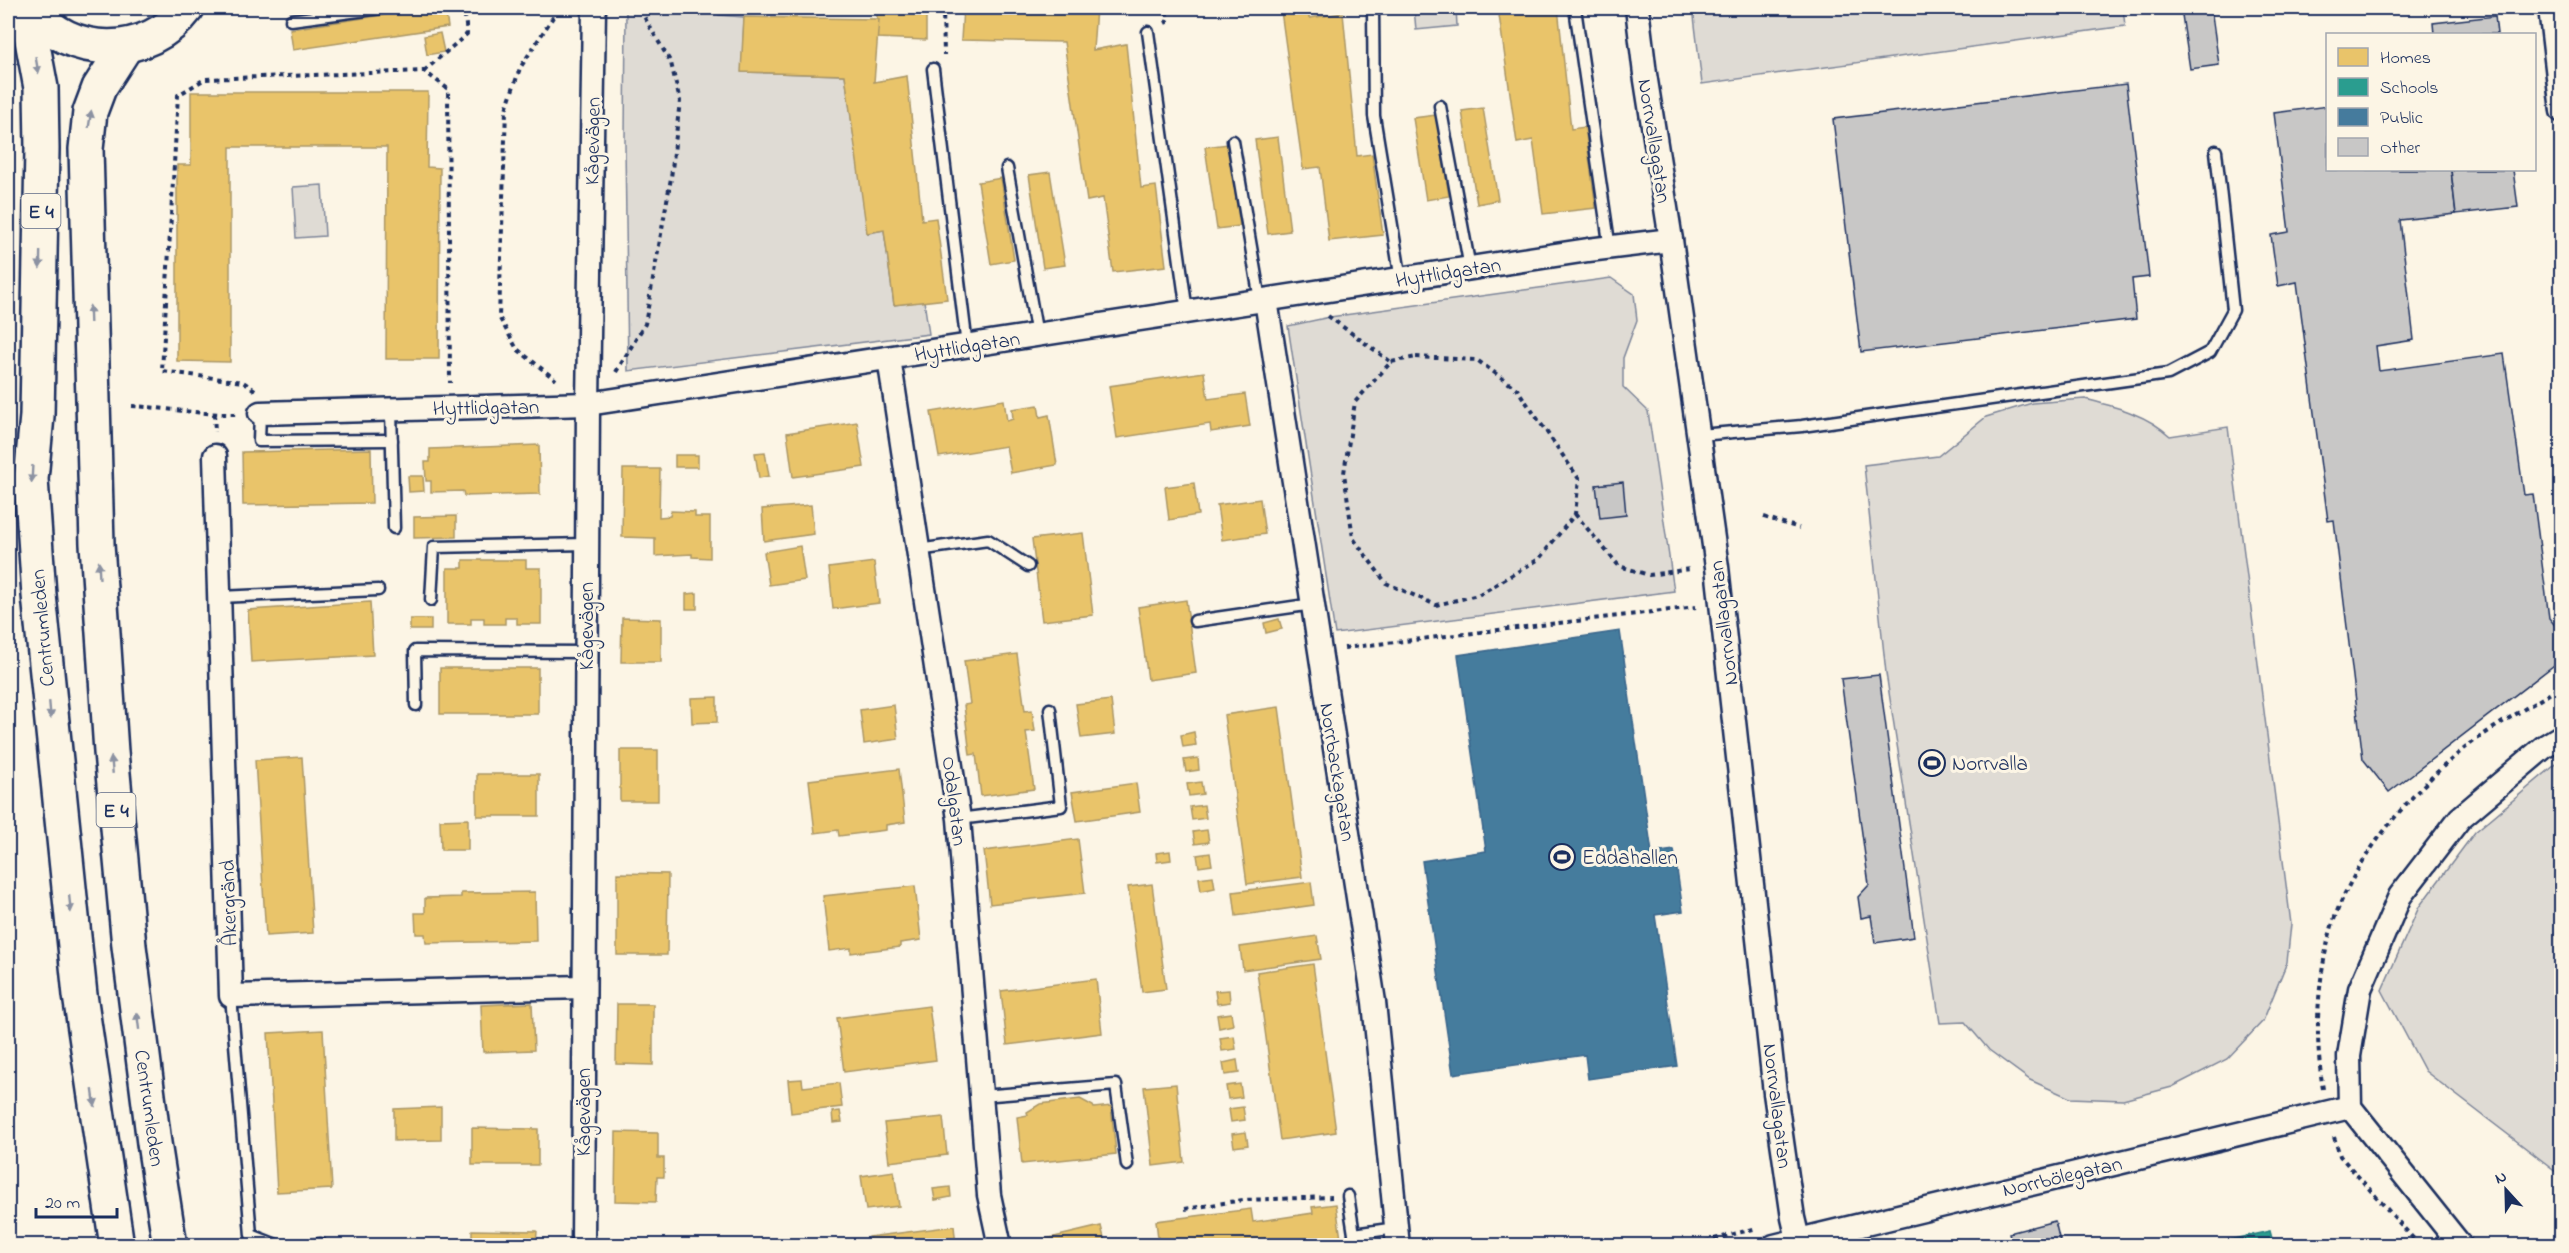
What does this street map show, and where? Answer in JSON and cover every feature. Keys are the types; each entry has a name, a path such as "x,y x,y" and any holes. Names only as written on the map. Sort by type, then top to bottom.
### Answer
{"highway":[{"path":"29,8 68,38 96,47 126,46 148,39 169,27 187,8"},
{"name":"Centrumleden","path":"29,8 40,88 42,149 37,416 31,479 38,583 80,995 117,1245"},
{"name":"Centrumleden","path":"126,46 99,88 90,112 86,149 97,533 120,855 146,1077 170,1245"}],"street":[{"name":"Kågevägen","path":"583,1245 588,404 594,8"},
{"name":"Norrvallagatan","path":"1637,8 1700,435 1717,567 1775,1093 1798,1239"},
{"path":"2550,8 2562,111"},
{"name":"Hyttlidgatan","path":"266,413 588,404 1588,250 1671,240"},
{"name":"Norrbackagatan","path":"1263,300 1374,1002 1397,1237"},
{"name":"Odalgatan","path":"888,358 959,819 989,1195 1000,1245"},
{"name":"Åkergränd","path":"215,456 231,996"},
{"path":"2461,1245 2350,1107 2349,1056 2360,989 2400,896 2460,818 2544,747 2562,736"},
{"path":"231,996 584,987"},
{"name":"Norrbölegatan","path":"1774,1245 2350,1107"}],"lane":[{"path":"291,20 381,8"},
{"path":"1373,8 1374,116 1401,280"},
{"path":"1575,8 1610,249"},
{"path":"1148,32 1187,312"},
{"path":"933,69 967,346"},
{"path":"1440,106 1470,268"},
{"path":"1233,141 1263,300"},
{"path":"1700,435 1802,426 2168,374 2210,352 2233,310 2216,151"},
{"path":"1007,168 1037,335"},
{"path":"391,410 394,528"},
{"path":"266,413 259,441 392,440"},
{"path":"918,550 988,540 1028,566"},
{"path":"431,600 434,548 587,544"},
{"path":"220,597 378,590"},
{"path":"1195,621 1312,604"},
{"path":"416,705 415,651 586,652"},
{"path":"959,819 1061,806 1050,709"},
{"path":"231,996 251,1235 279,1245"},
{"path":"981,1096 1116,1086 1127,1165"},
{"path":"1348,1196 1354,1234 1397,1237"},
{"path":"307,1245 321,1244"}],"path":[{"path":"132,406 214,414 266,413 273,401 243,382 162,371 178,95 205,79 424,71 467,34 464,8"},
{"path":"555,8 555,14 520,68 506,109 499,317 517,349 588,404"},
{"path":"616,372 645,324 671,177 680,101 671,63 639,8"},
{"path":"933,69 944,57 943,8"},
{"path":"424,71 448,89 450,408"},
{"path":"1298,295 1391,362"},
{"path":"1416,357 1478,360 1517,388 1579,479 1575,514 1539,559 1478,595 1436,605 1386,583 1353,538 1344,473 1355,402 1391,362 1416,357"},
{"path":"1575,514 1619,566 1649,574 1690,569"},
{"path":"1764,517 1799,528"},
{"path":"1320,651 1696,607"},
{"path":"2327,1113 2340,1156 2420,1245"},
{"path":"1185,1209 1243,1200 1348,1196"}],"shaded area":[{"path":"626,8 712,8 719,15 744,17 742,72 845,75 868,233 884,230 894,305 924,301 929,334 628,371"},
{"path":"1414,8 1456,8 1457,26 1416,30"},
{"path":"1693,8 2123,8 2125,26 1702,84"},
{"path":"322,185 325,236 296,238 293,187"},
{"path":"1611,278 1634,294 1637,320 1623,358 1623,387 1648,411 1674,591 1335,634 1288,326 1330,317"},
{"path":"2085,399 2119,408 2141,417 2170,436 2228,427 2291,924 2287,962 2263,1021 2227,1059 2172,1087 2123,1100 2070,1098 2030,1080 1989,1050 1965,1022 1940,1023 1886,673 1864,465 1938,456 1986,417 2032,403"},
{"path":"2561,760 2561,1175 2425,1071 2382,990 2419,907 2475,832"}],"building: Homes":[{"path":"430,8 445,8 448,27 293,50 290,29"},
{"path":"877,8 926,9 926,40 877,38"},
{"path":"963,8 1096,8 1093,50 1126,44 1141,188 1156,186 1166,266 1113,272 1103,198 1087,201 1064,42 961,40"},
{"path":"1177,8 1310,8 1309,18 1343,13 1357,156 1372,154 1383,235 1329,241 1320,167 1303,169 1281,11"},
{"path":"1498,8 1558,8 1571,129 1585,127 1596,208 1543,214 1533,140 1517,143"},
{"path":"744,17 879,19 874,82 907,76 922,220 936,218 947,299 894,305 884,230 867,233 845,75 741,72"},
{"path":"440,33 444,52 427,55 424,36"},
{"path":"191,92 428,92 427,167 440,168 439,359 386,359 387,147 230,147 230,362 177,361 177,165 191,165"},
{"path":"1483,108 1498,200 1477,204 1462,111"},
{"path":"1436,115 1449,196 1426,200 1413,118"},
{"path":"1278,137 1290,231 1268,234 1255,140"},
{"path":"1228,144 1240,226 1217,229 1205,147"},
{"path":"1050,172 1065,265 1043,268 1029,175"},
{"path":"1001,178 1014,260 991,264 978,182"},
{"path":"1204,372 1208,399 1245,394 1250,426 1211,432 1210,424 1117,438 1109,386"},
{"path":"1004,400 1007,421 1013,419 1012,409 1038,405 1040,417 1049,415 1057,465 1011,473 1006,446 939,457 931,412"},
{"path":"857,422 864,467 793,477 787,433"},
{"path":"539,445 540,494 464,496 463,491 431,492 431,481 426,481 425,462 430,462 430,449"},
{"path":"371,449 372,503 243,505 242,452"},
{"path":"765,452 769,476 759,478 755,453"},
{"path":"675,455 698,455 698,467 675,467"},
{"path":"623,469 660,469 659,517 670,516 671,511 695,512 695,517 710,517 710,558 692,557 692,554 655,556 655,538 622,537"},
{"path":"408,476 423,476 424,491 409,492"},
{"path":"1194,483 1198,515 1169,520 1165,487"},
{"path":"1260,499 1265,534 1222,540 1217,505"},
{"path":"811,505 814,534 764,541 762,509"},
{"path":"456,516 456,537 414,538 414,517"},
{"path":"1083,533 1093,615 1042,621 1032,539"},
{"path":"800,546 805,580 769,585 764,552"},
{"path":"463,560 526,560 526,568 541,568 541,624 517,624 517,618 505,618 505,624 484,624 484,618 471,618 471,624 447,624 447,568 463,568"},
{"path":"874,562 879,603 833,609 829,568"},
{"path":"697,593 697,609 686,609 686,594"},
{"path":"1186,600 1196,673 1148,680 1138,607"},
{"path":"370,602 373,655 251,662 248,610"},
{"path":"622,618 661,619 661,662 621,662"},
{"path":"410,619 431,619 431,630 410,630"},
{"path":"1279,619 1282,629 1266,633 1264,623"},
{"path":"1017,654 1025,711 1032,710 1035,731 1026,732 1034,789 981,796 976,754 970,755 964,705 970,704 964,661"},
{"path":"440,668 538,668 538,714 440,714"},
{"path":"717,697 717,722 692,723 691,698"},
{"path":"1111,700 1115,734 1081,738 1076,704"},
{"path":"894,705 898,739 864,744 860,710"},
{"path":"1279,707 1302,877 1247,884 1224,715"},
{"path":"1194,732 1196,745 1183,747 1181,735"},
{"path":"620,750 658,750 658,801 620,801"},
{"path":"302,757 313,933 266,936 255,760"},
{"path":"1198,758 1199,770 1186,772 1184,760"},
{"path":"899,769 905,822 886,825 886,830 839,836 838,830 815,833 809,780"},
{"path":"477,774 539,774 539,816 477,816"},
{"path":"1201,782 1203,794 1189,796 1187,784"},
{"path":"1136,783 1140,812 1077,821 1072,792"},
{"path":"1204,805 1206,818 1192,820 1190,807"},
{"path":"468,819 468,850 441,850 440,820"},
{"path":"1207,830 1209,842 1195,844 1193,832"},
{"path":"1078,839 1085,893 990,904 984,851"},
{"path":"1170,851 1171,860 1157,862 1156,853"},
{"path":"1210,853 1212,865 1199,867 1197,855"},
{"path":"617,873 668,874 667,955 617,955"},
{"path":"1213,876 1215,888 1201,891 1199,878"},
{"path":"1311,882 1314,905 1236,916 1233,892"},
{"path":"1152,884 1166,989 1142,992 1128,887"},
{"path":"915,886 921,940 900,943 900,947 851,953 851,948 829,951 823,896"},
{"path":"535,892 536,941 426,943 425,934 416,934 415,913 425,913 425,898 461,897 461,893"},
{"path":"1317,936 1321,959 1243,970 1240,947"},
{"path":"1313,964 1336,1132 1280,1140 1257,972"},
{"path":"1096,979 1102,1033 1007,1045 1001,991"},
{"path":"1229,990 1230,1002 1217,1004 1215,991"},
{"path":"532,1003 534,1050 483,1052 481,1005"},
{"path":"617,1004 653,1004 653,1065 616,1064"},
{"path":"929,1006 936,1060 844,1072 837,1018"},
{"path":"1231,1013 1233,1025 1219,1028 1217,1015"},
{"path":"323,1030 332,1189 277,1192 268,1033"},
{"path":"1234,1036 1236,1049 1222,1051 1220,1038"},
{"path":"1237,1060 1239,1073 1225,1075 1223,1063"},
{"path":"802,1079 803,1087 839,1083 842,1107 791,1113 788,1080"},
{"path":"1176,1084 1184,1162 1153,1166 1144,1087"},
{"path":"1240,1084 1242,1097 1228,1099 1226,1086"},
{"path":"1080,1099 1094,1108 1111,1106 1116,1154 1022,1164 1017,1117 1028,1115 1027,1112 1040,1104"},
{"path":"441,1107 441,1140 394,1141 394,1109"},
{"path":"1243,1107 1245,1120 1231,1122 1229,1109"},
{"path":"840,1111 842,1122 833,1123 832,1112"},
{"path":"943,1117 947,1155 889,1162 884,1123"},
{"path":"472,1128 538,1129 538,1165 472,1165"},
{"path":"616,1132 658,1133 658,1158 664,1158 664,1177 657,1177 656,1202 615,1201"},
{"path":"1246,1132 1248,1145 1234,1147 1232,1134"},
{"path":"894,1171 899,1206 866,1210 861,1176"},
{"path":"950,1187 951,1197 935,1200 933,1189"},
{"path":"1336,1204 1342,1246 1159,1246 1156,1221 1251,1209 1253,1222 1313,1213 1312,1207"},
{"path":"954,1226 956,1246 870,1246 869,1237"},
{"path":"1101,1226 1106,1246 1038,1246 1037,1241"},
{"path":"472,1230 537,1231 536,1246 472,1246"}],"building: Schools":[{"path":"2270,1231 2274,1246 2224,1246 2224,1241"}],"building: Public":[{"name":"Eddahallen","path":"1620,631 1652,853 1674,850 1683,911 1655,915 1677,1066 1588,1079 1585,1055 1453,1074 1422,861 1486,851 1458,655"}],"building: Other":[{"path":"2181,8 2211,8 2219,65 2190,69"},
{"path":"2495,16 2497,33 2434,33 2433,23"},
{"path":"2126,84 2149,277 2132,279 2136,319 1861,352 1833,119"},
{"path":"2326,106 2326,171 2451,171 2456,214 2400,220 2414,340 2376,346 2379,371 2504,354 2524,495 2533,494 2549,618 2562,634 2562,659 2389,792 2363,759 2334,520 2328,521 2297,282 2278,286 2271,235 2289,232 2274,113"},
{"path":"2451,171 2513,171 2518,207 2456,214"},
{"path":"1623,482 1626,515 1600,518 1596,485"},
{"path":"1879,675 1914,937 1875,943 1871,916 1861,918 1858,897 1869,885 1841,679"},
{"path":"2055,1221 2061,1246 2013,1246 2009,1233"}],"place":[{"name":"Norrvalla","path":"1932,763"},
{"name":"Eddahallen","path":"1562,857"}]}
